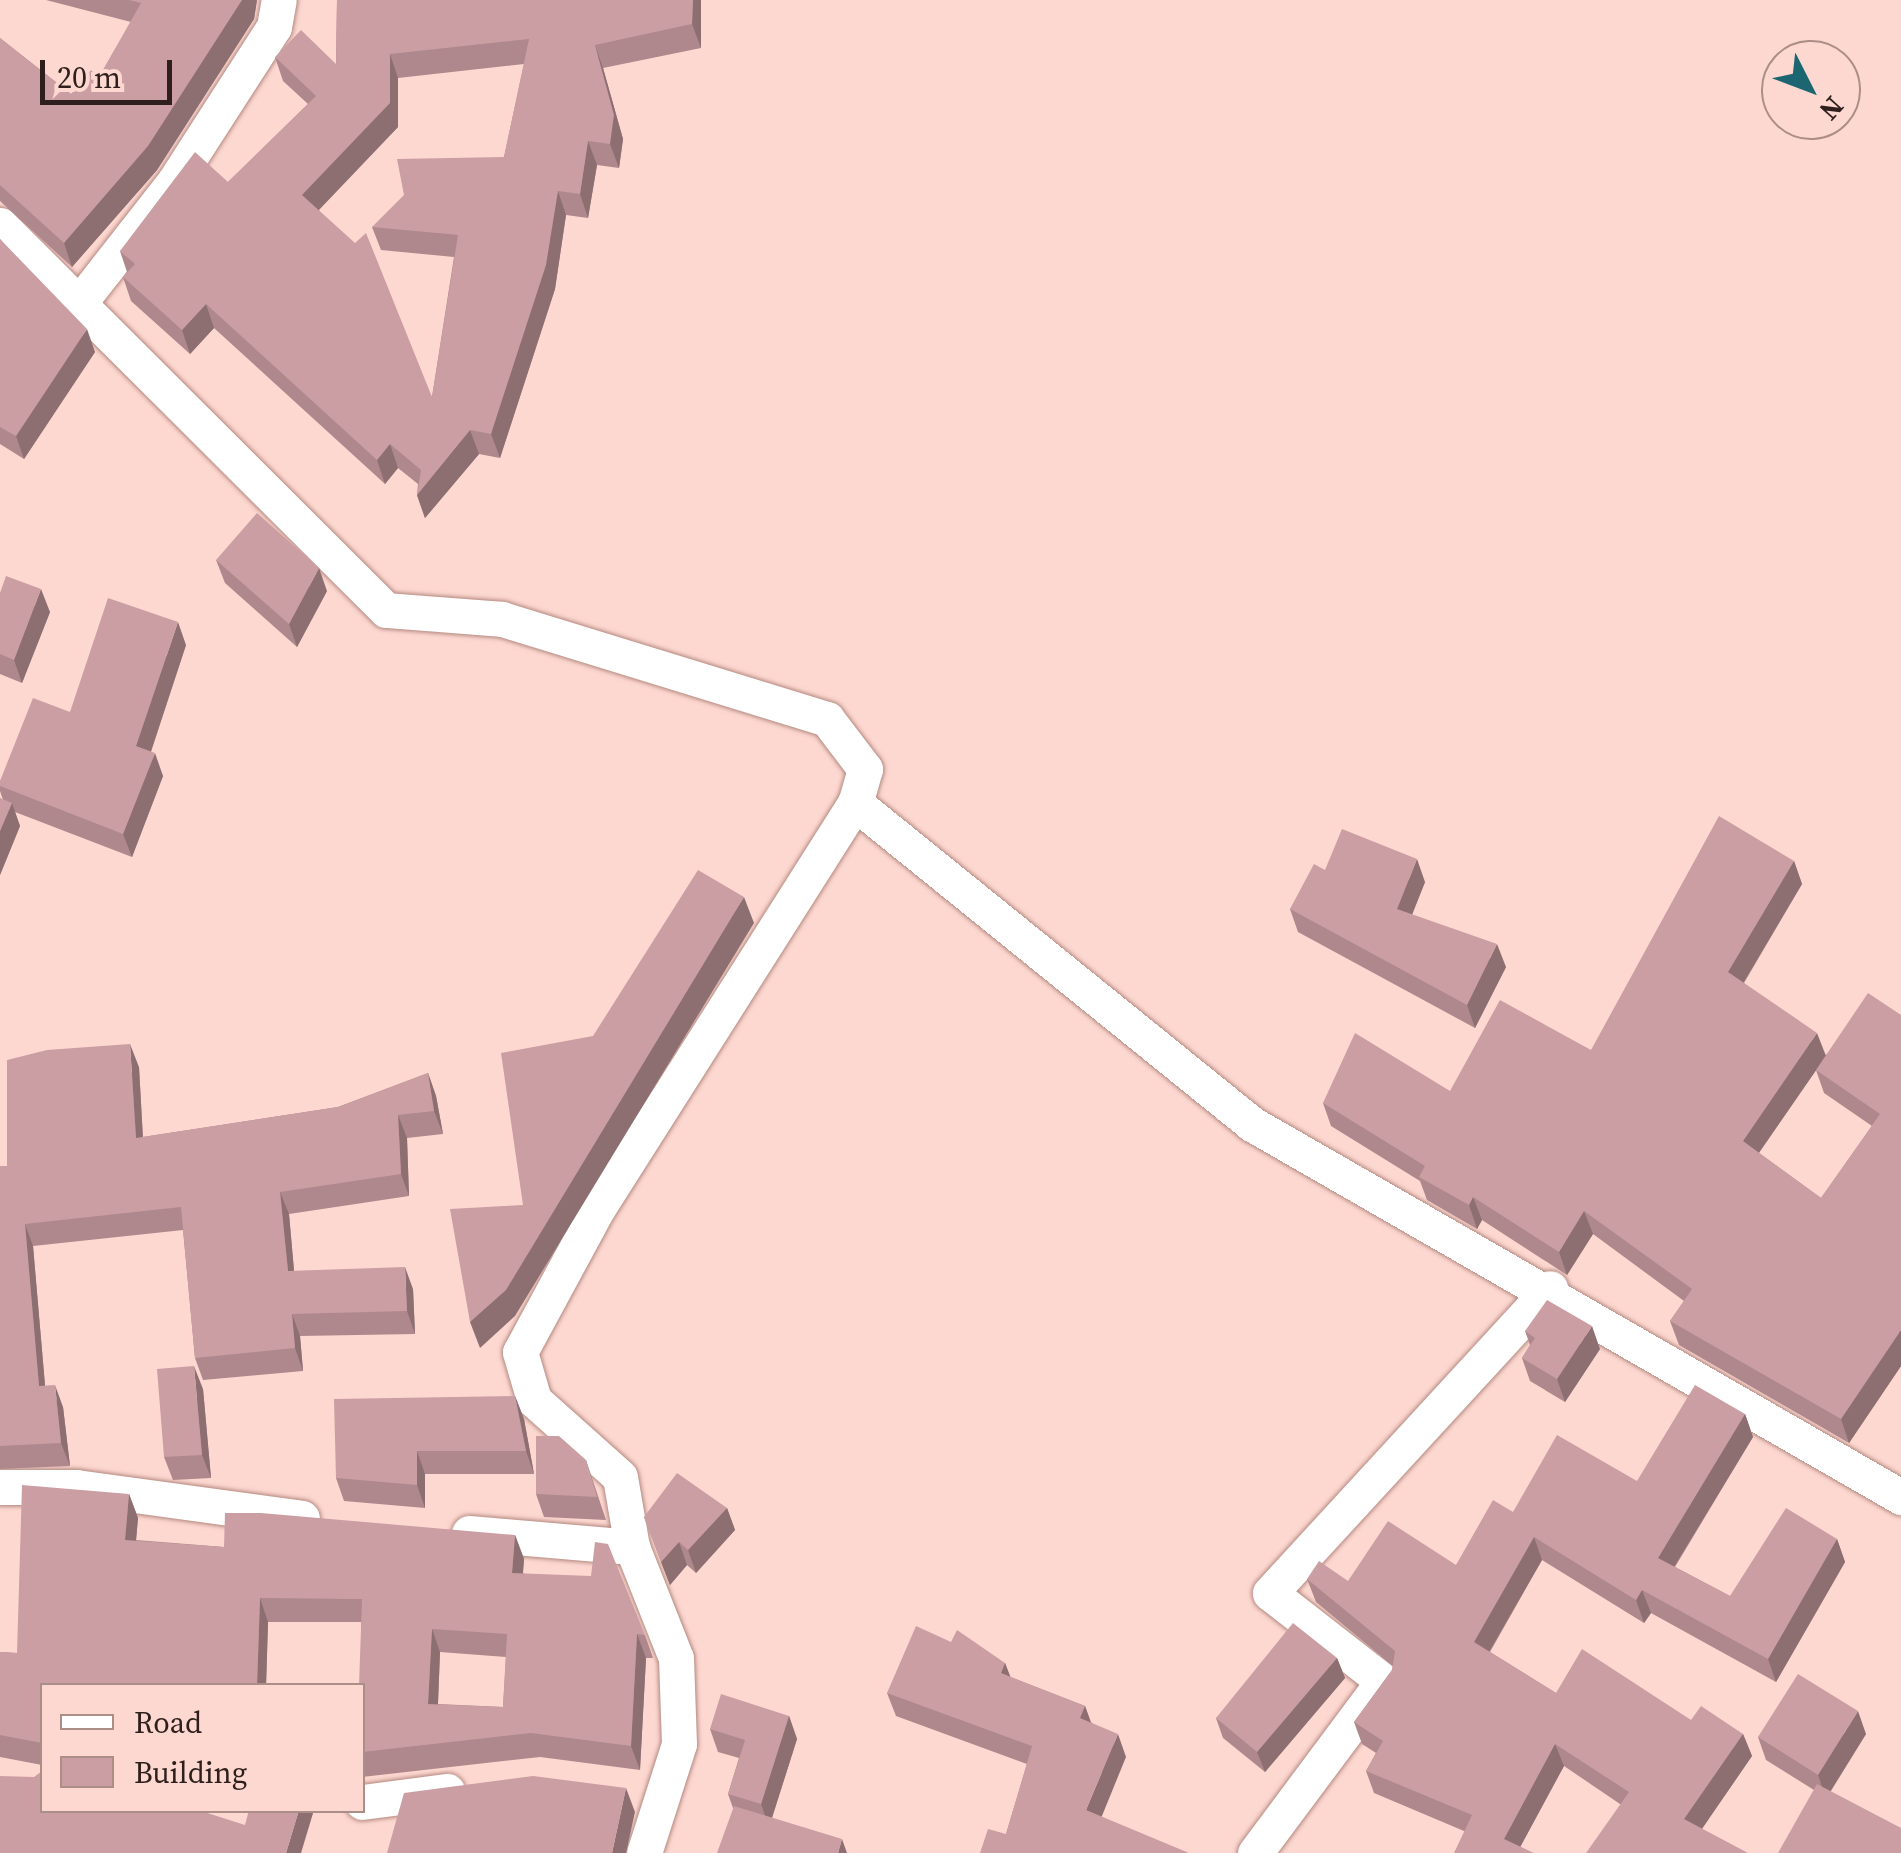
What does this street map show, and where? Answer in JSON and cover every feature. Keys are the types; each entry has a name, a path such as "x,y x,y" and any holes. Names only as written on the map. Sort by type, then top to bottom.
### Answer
{"street":[{"path":"76,307 174,182 274,26 279,0"},
{"path":"0,225 76,307 386,610 502,619 827,720 864,769 855,803 609,1190 520,1352 534,1400 620,1477 632,1547 676,1658 679,1744 644,1792 644,1853"},
{"path":"855,803 1252,1124 1550,1288 1901,1497"},
{"path":"1255,1853 1383,1682 1270,1593 1550,1288"},
{"path":"0,1487 76,1487 334,1521"},
{"path":"433,1530 632,1547"},
{"path":"365,1802 482,1786"}],"building":[{"path":"129,0 242,0 148,146 64,243 0,185 0,38 71,94 91,70 99,77 141,3"},
{"path":"337,0 693,0 692,24 595,45 614,115 610,144 588,141 580,194 558,191 546,265 491,434 470,430 417,495 421,470 390,444 377,460 206,304 182,330 123,277 135,264 120,251 195,152 228,182 316,96 275,57 301,30 336,64","holes":["529,39 504,157 397,159 404,195 372,227 458,235 432,397 366,233 355,243 302,195 390,103 390,54"]},
{"path":"0,239 87,329 16,436 0,427"},
{"path":"257,513 319,568 289,624 216,560"},
{"path":"6,576 41,589 14,660 0,654 0,593"},
{"path":"108,598 178,622 136,746 155,753 123,834 0,786 33,698 70,712"},
{"path":"0,798 12,803 0,831"},
{"path":"1719,816 1794,861 1728,972 1817,1033 1743,1141 1821,1198 1880,1114 1816,1070 1868,993 1901,1015 1901,1330 1841,1419 1670,1321 1692,1289 1584,1211 1559,1252 1473,1197 1469,1205 1419,1177 1425,1166 1323,1103 1355,1033 1450,1091 1500,1000 1591,1050"},
{"path":"1342,829 1417,859 1397,909 1497,944 1467,1005 1290,909 1314,864 1325,870"},
{"path":"698,870 744,897 506,1290 470,1322 450,1209 523,1205 501,1053 593,1036"},
{"path":"130,1044 136,1138 338,1107 428,1073 434,1111 398,1115 401,1174 280,1192 288,1271 405,1267 407,1311 292,1314 295,1348 195,1358 181,1207 25,1224 39,1386 55,1385 61,1443 0,1446 0,1166 7,1166 7,1060 47,1050"},
{"path":"1547,1300 1592,1326 1557,1379 1522,1358 1535,1338 1525,1331"},
{"path":"194,1366 202,1455 164,1457 157,1369"},
{"path":"1695,1385 1745,1414 1658,1558 1730,1596 1786,1508 1837,1539 1768,1659 1642,1590 1636,1600 1534,1537 1474,1642 1556,1693 1582,1649 1691,1720 1701,1706 1743,1734 1684,1819 1748,1853 1586,1853 1629,1792 1555,1744 1504,1839 1534,1853 1454,1853 1472,1815 1366,1771 1383,1741 1354,1722 1392,1670 1395,1651 1307,1579 1319,1561 1348,1581 1388,1521 1456,1565 1493,1500 1513,1512 1557,1435 1637,1481"},
{"path":"515,1396 526,1451 417,1451 417,1485 336,1478 334,1399"},
{"path":"536,1436 559,1436 586,1460 597,1497 536,1494"},
{"path":"677,1473 727,1508 688,1550 679,1542 661,1562 644,1517"},
{"path":"22,1485 129,1494 125,1540 224,1547 225,1513 261,1513 515,1535 512,1573 591,1576 595,1542 608,1544 645,1635 637,1634 631,1746 531,1733 365,1752 365,1683 359,1683 362,1599 260,1598 257,1683 40,1683 40,1743 0,1735 0,1652 17,1653","holes":["432,1629 507,1634 503,1707 428,1704"]},
{"path":"1293,1623 1337,1658 1257,1752 1216,1718"},
{"path":"916,1626 951,1642 957,1630 1005,1663 1001,1673 1085,1706 1080,1718 1118,1734 1086,1810 1189,1853 980,1853 988,1829 1006,1834 1032,1746 887,1693"},
{"path":"1798,1674 1858,1711 1818,1775 1758,1737"},
{"path":"721,1694 789,1716 761,1804 728,1794 745,1740 710,1729"},
{"path":"40,1772 40,1813 207,1813 245,1825 248,1813 298,1813 286,1853 0,1853 0,1776 34,1777"},
{"path":"533,1776 626,1788 612,1853 387,1853 404,1793"},
{"path":"1817,1784 1901,1828 1901,1853 1778,1853"},
{"path":"734,1806 842,1839 838,1853 717,1853"}]}
